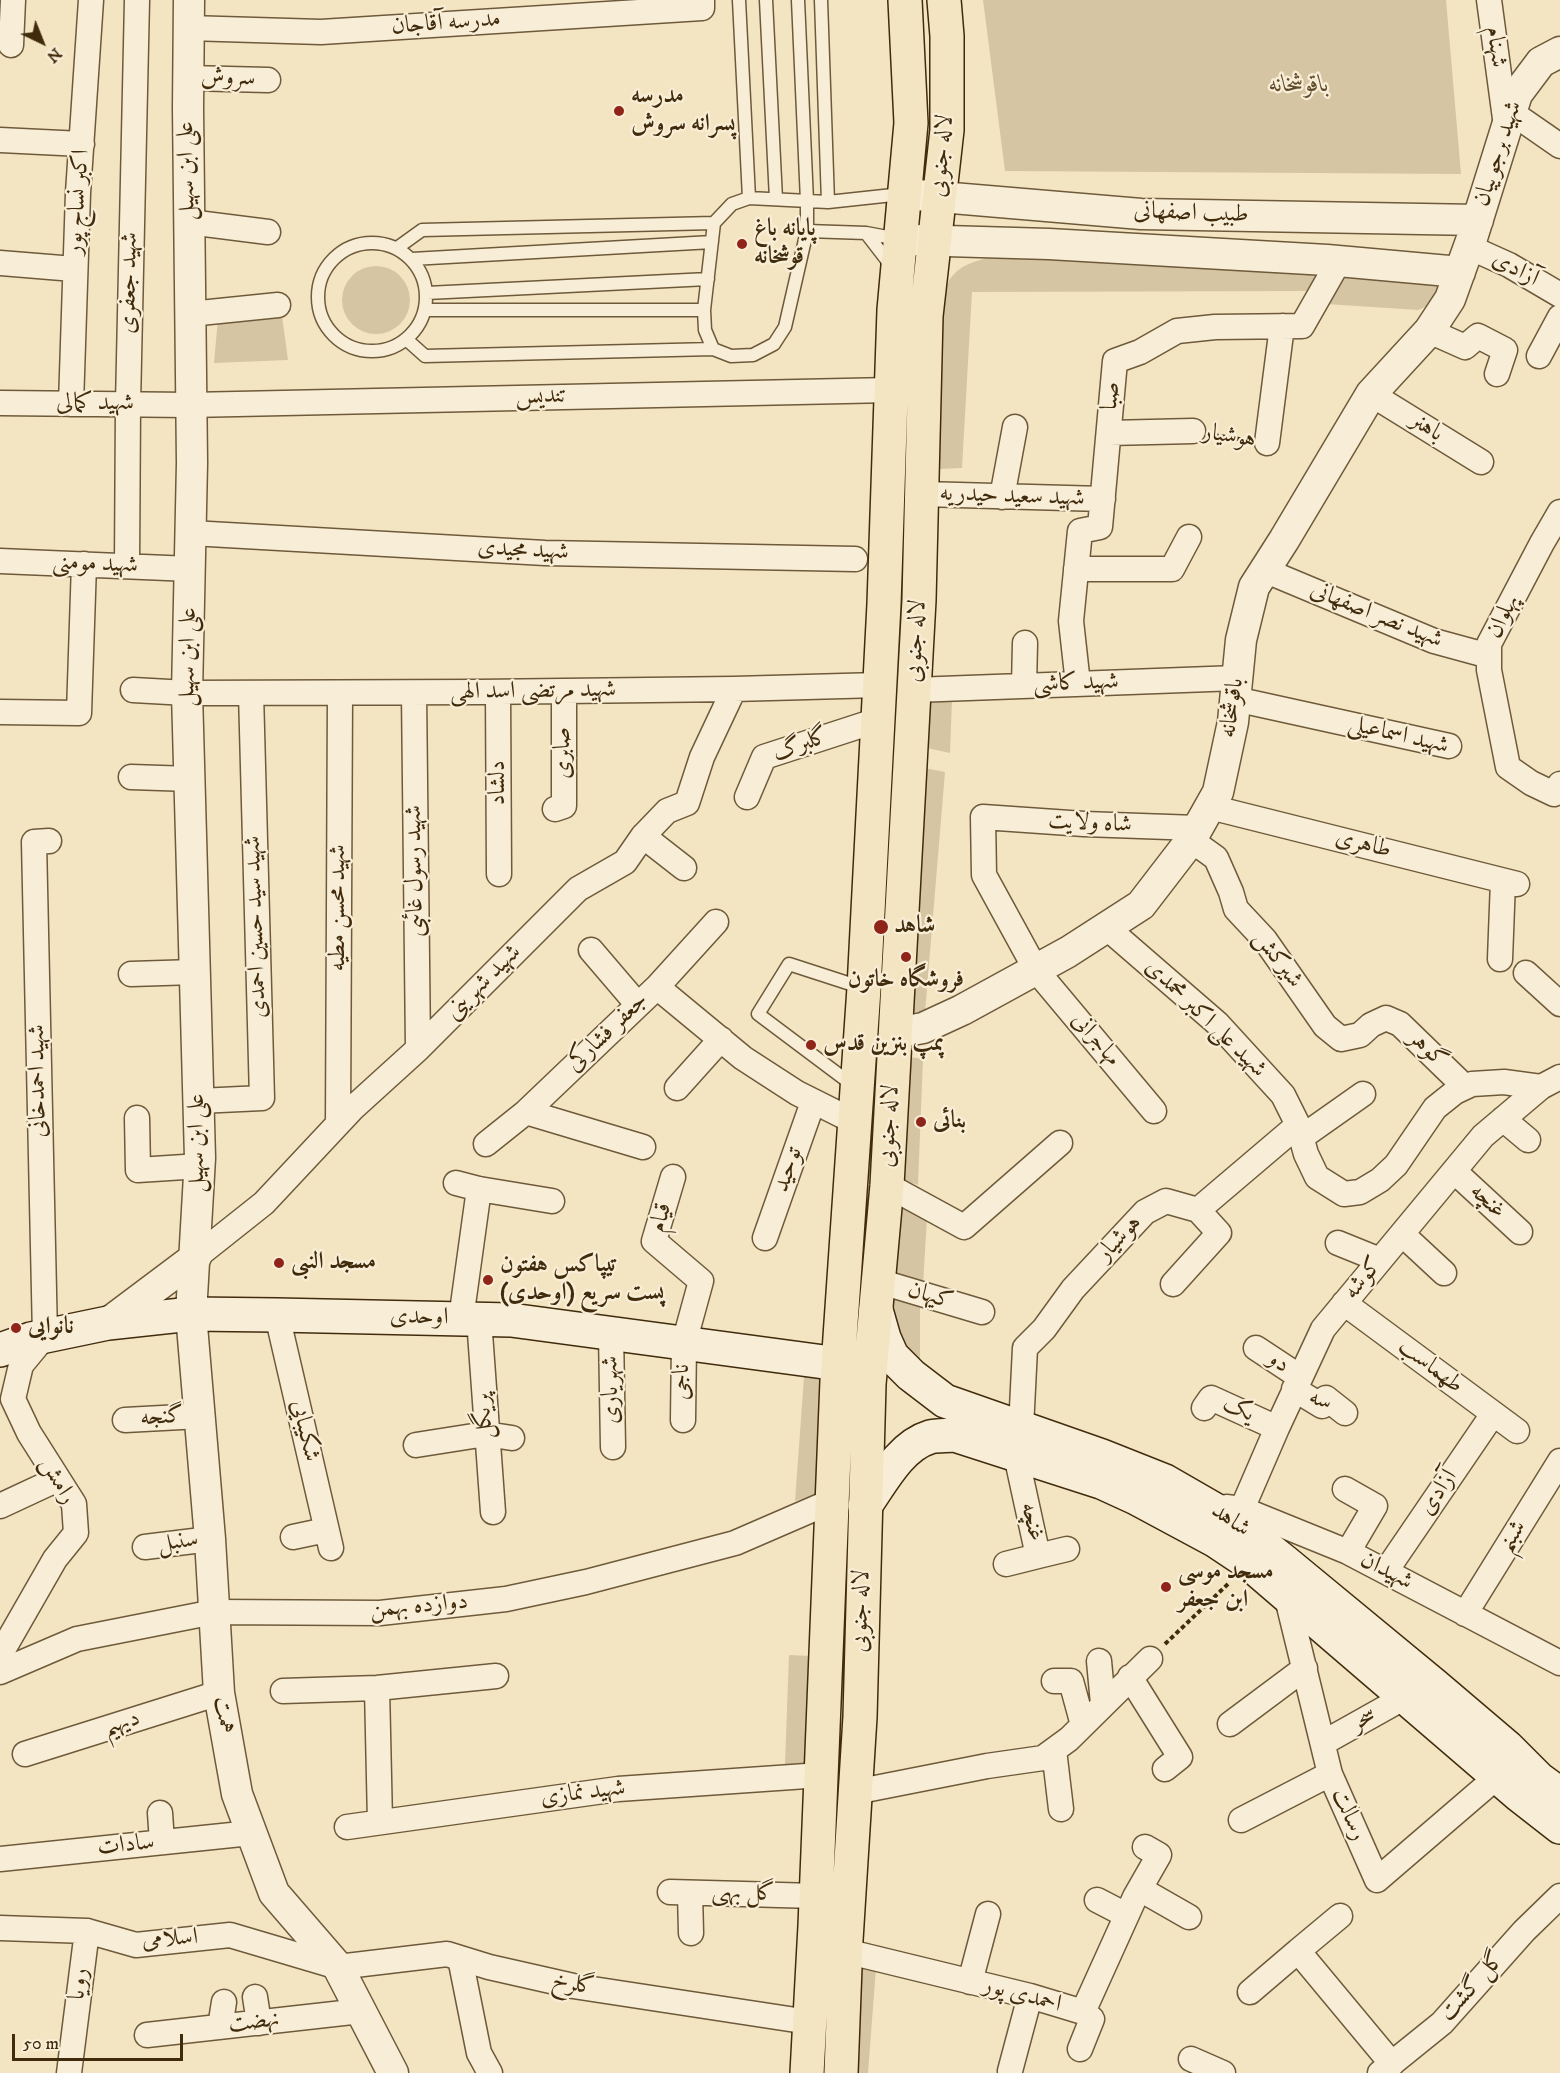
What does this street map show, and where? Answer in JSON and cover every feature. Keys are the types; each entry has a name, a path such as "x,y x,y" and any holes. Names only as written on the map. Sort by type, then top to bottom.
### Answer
{"main road":[{"name":"لاله جنوبی","path":"807,2073 838,1364 864,988 878,720 894,310 901,239 899,179 911,123 905,0"},
{"name":"لاله جنوبی","path":"842,2073 846,1951 860,1717 869,1384 887,1185 915,690 926,316 947,130 947,36 944,0"},
{"name":"شاهد","path":"877,1295 884,1338 892,1356 910,1375 945,1401 1018,1442 1128,1494 1216,1541 1249,1563 1560,1827"},
{"name":"اوحدی","path":"0,1350 45,1336 108,1323 191,1314 277,1315 511,1320 838,1364"},
{"name":"شاهد","path":"865,1506 895,1463 917,1443 932,1437 955,1435 1018,1442 1102,1456 1165,1481 1231,1520 1326,1595 1507,1748 1539,1779 1560,1794"}],"street":[{"path":"11,45 13,0"},
{"name":"اکبر نساج پور","path":"71,404 75,269 91,0"},
{"name":"شهید جعفری","path":"127,566 128,404 137,0"},
{"name":"شهنام","path":"1489,0 1509,120"},
{"name":"مدرسه آقاجان","path":"189,14 321,32 702,4"},
{"name":"علی ابن سهیل","path":"189,14 191,569 187,693 200,1166 191,1314"},
{"name":"شهید برجوییان","path":"1469,246 1517,94 1540,62 1560,52"},
{"name":"سروش","path":"188,78 268,80"},
{"path":"1509,120 1560,146"},
{"path":"0,140 82,144"},
{"name":"طبیب اصفهانی","path":"899,179 939,197 1469,246"},
{"path":"189,222 268,232"},
{"name":"طبیب اصفهانی","path":"901,239 935,242 1049,244 1339,261 1469,246"},
{"name":"آزادی","path":"1469,246 1509,265 1560,296"},
{"name":"باقوشخانه","path":"895,1033 923,1028 962,1010 1068,952 1141,905 1199,825 1218,792 1233,722 1241,640 1254,587 1371,394 1429,331 1450,298 1469,246"},
{"name":"صبا","path":"1078,684 1071,621 1080,531 1100,527 1115,361 1140,352 1177,331 1215,327 1302,326 1339,261"},
{"path":"0,263 75,269"},
{"path":"190,314 278,305"},
{"path":"1539,356 1560,317"},
{"name":"هوشیار","path":"1267,443 1282,326"},
{"path":"1429,331 1465,347 1478,336 1505,350 1497,374"},
{"name":"تندیس","path":"190,405 891,390"},
{"name":"باهنر","path":"1371,394 1481,462"},
{"name":"شهید کمالی","path":"0,403 190,405"},
{"path":"1002,497 1016,427"},
{"name":"هوشیار","path":"1108,433 1193,431"},
{"name":"شهید سعید حیدریه","path":"922,494 1103,499"},
{"name":"پهلوان","path":"1557,789 1532,783 1508,767 1489,670 1489,656 1490,644 1560,512"},
{"name":"شهید مجیدی","path":"191,533 545,553 855,559"},
{"path":"1076,569 1172,569 1189,537"},
{"name":"شهید مومنی","path":"0,561 191,569"},
{"path":"0,712 79,714 84,564"},
{"name":"شهید نصر اصفهانی","path":"1264,570 1434,641 1489,656"},
{"path":"1024,686 1025,643"},
{"name":"شهید کاشی","path":"915,690 1078,684 1236,688"},
{"name":"شهید مرتضی اسد الهی","path":"133,690 187,693 414,693 879,685"},
{"name":"شهید اسماعیلی","path":"1236,688 1449,746"},
{"name":"شهید شهرینی","path":"196,1257 264,1203 353,1108 418,1049 578,890 625,862 643,836 667,811 687,803 702,757 734,689"},
{"name":"صابری","path":"555,809 564,806 564,691"},
{"name":"دلشاد","path":"498,692 499,874"},
{"name":"شهید سید حسین احمدی","path":"199,1101 262,1098 251,693"},
{"name":"شهید محسن مطیه","path":"338,1124 340,693"},
{"name":"شهید رسول غائبی","path":"414,693 418,1049"},
{"name":"گلبرگ","path":"747,797 764,757 878,720"},
{"path":"131,777 190,779"},
{"name":"شاه ولایت","path":"984,817 1084,824 1199,825"},
{"name":"مهاجرانی","path":"984,817 984,875 1036,970 1154,1111"},
{"name":"طاهری","path":"1199,825 1510,882 1500,959"},
{"name":"شیرکش","path":"1199,825 1231,892 1236,909 1264,940 1325,1026 1341,1039 1360,1035 1371,1025 1386,1018"},
{"path":"643,836 684,868"},
{"name":"شهید احمدخانی","path":"45,1336 34,842 49,841"},
{"path":"657,987 716,922"},
{"name":"شهید علی اکبر محمدی","path":"1106,927 1218,1024 1283,1095 1300,1131 1306,1155 1317,1177 1344,1194 1360,1192 1380,1180 1396,1165 1435,1108 1455,1092 1472,1084 1554,1082"},
{"path":"591,950 638,1005"},
{"path":"131,974 195,972"},
{"path":"1526,973 1560,1004"},
{"name":"جعفر فشارکی","path":"486,1144 526,1112 657,987 743,1058 796,1093 855,1122"},
{"name":"گوهر","path":"1386,1018 1400,1024 1465,1088"},
{"path":"677,1088 721,1039"},
{"name":"کوشه","path":"1242,1509 1323,1329 1483,1136 1554,1082"},
{"path":"1173,1284 1219,1233 1198,1210 1300,1131 1362,1094"},
{"name":"توحید","path":"765,1238 813,1102"},
{"path":"526,1112 644,1147"},
{"path":"137,1118 138,1170 200,1166"},
{"path":"1503,1119 1528,1140"},
{"path":"887,1185 964,1227 1059,1143"},
{"name":"غنچه","path":"1454,1171 1520,1232"},
{"name":"قیام","path":"673,1178 654,1241 701,1281 684,1343"},
{"path":"456,1183 552,1201"},
{"name":"پریگل","path":"479,1189 470,1319 486,1434 498,1470 493,1512"},
{"name":"هوشیار","path":"1018,1442 1025,1348 1044,1329 1072,1289 1145,1212 1166,1201 1198,1210"},
{"path":"1402,1234 1444,1273"},
{"path":"1338,1243 1380,1260"},
{"path":"108,1323 196,1257"},
{"name":"کیهان","path":"877,1295 982,1312"},
{"name":"طهماسب","path":"1344,1303 1517,1431"},
{"name":"همت","path":"191,1314 210,1539 219,1693 237,1794 274,1893 338,1967 393,2073"},
{"name":"شکیبایی","path":"277,1315 328,1539 293,1537"},
{"name":"شهریاری","path":"611,1333 613,1447"},
{"name":"رامش","path":"0,1655 55,1559 76,1533 74,1504 29,1433 13,1399 21,1365 45,1336"},
{"name":"ناجی","path":"683,1420 684,1343"},
{"name":"دو","path":"1256,1348 1297,1383"},
{"name":"سه","path":"1297,1383 1322,1407 1326,1398 1346,1413"},
{"name":"یک","path":"1204,1408 1211,1398 1277,1428"},
{"name":"آزادی","path":"1386,1571 1493,1414"},
{"name":"گنجه","path":"124,1420 200,1416"},
{"path":"416,1445 486,1434 512,1438"},
{"name":"غنچه","path":"1006,1564 1038,1556 1018,1442"},
{"name":"شبنم","path":"1465,1614 1560,1461"},
{"path":"0,1506 58,1479"},
{"path":"1345,1489 1375,1506 1348,1552"},
{"name":"دوازده بهمن","path":"0,1672 77,1639 214,1612 380,1613 506,1599 586,1582 735,1543 832,1501"},
{"name":"شهیدان","path":"1204,1503 1242,1509 1348,1552 1560,1663"},
{"name":"سنبل","path":"145,1547 210,1539"},
{"path":"1038,1556 1067,1549"},
{"name":"رسالت","path":"1287,1594 1330,1774 1377,1880 1498,1776"},
{"path":"855,1792 987,1766 1043,1758 1069,1739 1150,1659"},
{"path":"1099,1660 1103,1704"},
{"path":"1231,1725 1305,1668"},
{"path":"283,1691 377,1688 496,1676"},
{"path":"1130,1677 1180,1756 1165,1768"},
{"path":"1054,1681 1071,1681 1083,1725"},
{"path":"377,1688 380,1822"},
{"name":"دیهیم","path":"25,1754 219,1693"},
{"name":"سحر","path":"1323,1743 1405,1697"},
{"path":"1054,1750 1061,1809"},
{"path":"1241,1820 1330,1774"},
{"name":"شهید نمازی","path":"347,1827 618,1788 821,1775"},
{"path":"159,1813 162,1842"},
{"name":"سادات","path":"0,1859 252,1833"},
{"name":"احمدی پور","path":"846,1951 1030,1996 1083,2012 1126,1915 1159,1855 1145,1847"},
{"path":"1140,1889 1189,1917"},
{"name":"گل بهی","path":"691,1933 680,1892 816,1896"},
{"name":"گل گشت","path":"1386,2068 1442,2023 1524,1931 1560,1896"},
{"path":"1097,1900 1126,1915"},
{"path":"970,1982 988,1914"},
{"path":"1250,1992 1340,1916"},
{"name":"اسلامی","path":"0,1928 87,1931 136,1945 230,1935 338,1967"},
{"name":"رویا","path":"69,2073 87,1931"},
{"path":"1298,1951 1386,2068"},
{"name":"گلرخ","path":"338,1967 447,1954 573,1986 809,2022"},
{"path":"460,1958 478,2054 490,2073"},
{"path":"1010,2071 1030,1996"},
{"path":"255,1997 258,2023"},
{"path":"220,2027 224,2002"},
{"name":"نهضت","path":"147,2035 361,2012"},
{"path":"1080,2049 1092,2019 1083,2012"},
{"path":"1191,2059 1223,2073"}],"lane":[{"path":"739,0 749,198"},
{"path":"766,0 776,199"},
{"path":"406,339 425,356 713,349 731,356 753,356 774,344 785,327 807,231 798,0"},
{"path":"821,0 828,202"},
{"path":"872,199 899,179"},
{"path":"713,349 705,330 704,310 714,223 732,204 749,198 828,202 872,199 899,179"},
{"path":"398,248 422,230 714,223"},
{"path":"807,231 866,233 901,239"},
{"path":"866,233 898,273"},
{"path":"380,242 398,248 412,259 422,274 427,292 425,310 418,326 406,339 382,350 355,349 340,341 327,328 319,313 317,295 321,277 330,261 344,250 362,243 380,242"},
{"path":"412,259 712,242"},
{"path":"427,292 708,279"},
{"path":"425,310 704,310"},
{"path":"857,1088 758,1014 789,964 864,988"}],"path":[{"name":"هوشیار","path":"1193,431 1267,443"},
{"path":"1150,1659 1249,1563"}],"green space":[{"name":"باقوشخانه","path":"983,0 1446,0 1461,174 1005,171"},
{"path":"990,257 1116,260 1321,272 1307,291 972,292 962,468 938,469 942,337 947,290 950,279 959,270 968,264"},
{"path":"376,266 389,269 400,276 407,287 410,300 407,313 400,324 389,331 376,334 363,331 352,324 345,313 342,300 345,287 352,276 363,269"},
{"path":"1343,270 1443,281 1435,303 1418,310 1326,304"},
{"path":"282,316 288,360 214,363 218,318"},
{"path":"923,699 952,700 950,753 922,747"},
{"path":"919,767 945,772 925,1012 907,1012"},
{"path":"903,1056 923,1059 918,1185 898,1179"},
{"path":"897,1199 927,1217 923,1286 889,1274"},
{"path":"890,1293 920,1303 920,1362 894,1340"},
{"path":"804,1377 829,1378 821,1495 795,1501"},
{"path":"789,1655 810,1656 806,1765 785,1764"},
{"path":"855,1963 876,1968 868,2073 849,2073"}],"place":[{"name":"مدرسه پسرانه سروش","path":"619,111"},
{"name":"پایانه باغ قوشخانه","path":"742,244"},
{"name":"شاهد","path":"881,927"},
{"name":"فروشگاه خاتون","path":"906,957"},
{"name":"پمپ بنزین قدس","path":"811,1045"},
{"name":"بنائی","path":"921,1122"},
{"name":"مسجد النبی","path":"279,1263"},
{"name":"تیپاکس هفتون (اوحدی) پست سریع","path":"488,1280"},
{"name":"نانوایی","path":"16,1328"},
{"name":"مسجد موسی ابن جعفر","path":"1166,1587"}]}
